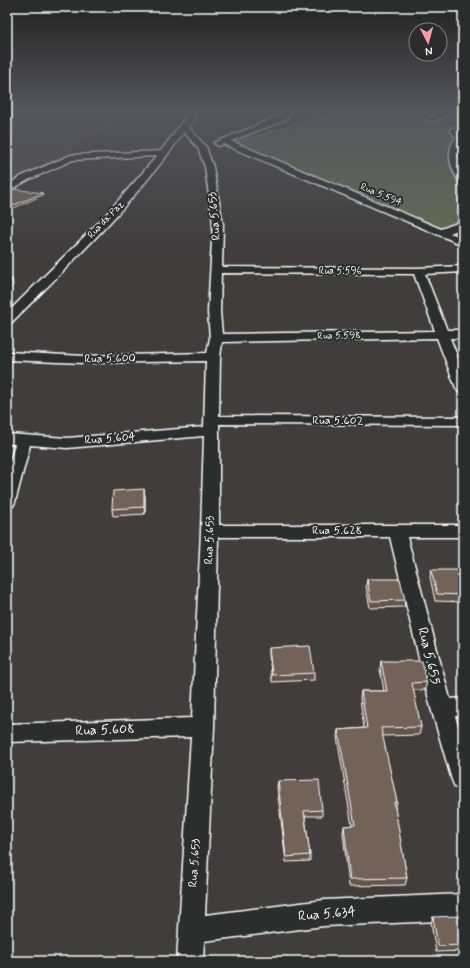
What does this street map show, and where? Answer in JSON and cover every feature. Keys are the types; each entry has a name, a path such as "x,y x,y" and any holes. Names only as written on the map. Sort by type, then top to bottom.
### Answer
{"street":[{"path":"7,189 25,178 71,158 112,155"},
{"name":"Rua da Paz","path":"7,320 133,192 161,155"},
{"name":"Rua 5.653","path":"190,961 203,727 210,532 214,357 216,338 214,312 218,224 209,167 205,155"},
{"name":"Rua 5.594","path":"258,155 463,242"},
{"path":"454,155 453,159 456,168 463,180"},
{"path":"442,233 463,224"},
{"name":"Rua 5.596","path":"217,270 418,271 463,269"},
{"path":"418,271 463,388"},
{"name":"Rua 5.598","path":"216,338 463,334"},
{"name":"Rua 5.600","path":"7,356 49,360 214,357"},
{"name":"Rua 5.602","path":"212,426 463,421"},
{"name":"Rua 5.604","path":"7,439 67,442 212,426"},
{"path":"7,502 24,440"},
{"name":"Rua 5.655","path":"397,531 453,708 463,780"},
{"name":"Rua 5.628","path":"210,532 463,532"},
{"name":"Rua 5.608","path":"7,733 203,727"},
{"name":"Rua 5.634","path":"191,930 324,912 463,907"}],"shaded area":[{"path":"7,155 63,155 7,189"}],"green space":[{"path":"259,155 463,155 463,238"}],"building":[{"path":"13,189 43,193 7,208 7,193"},
{"path":"7,279 12,279 7,286"},
{"path":"144,489 144,507 112,509 113,491"},
{"path":"431,570 462,570 463,595 437,594"},
{"path":"367,579 400,579 405,600 371,601"},
{"path":"310,646 314,673 272,675 269,648"},
{"path":"381,661 422,661 427,682 412,683 421,727 381,728 397,802 394,802 407,878 350,879 344,826 355,825 338,730 367,728 361,691 387,691"},
{"path":"319,780 322,810 304,811 310,855 286,857 278,781"},
{"path":"460,916 463,927 463,945 438,946 433,917"}]}
